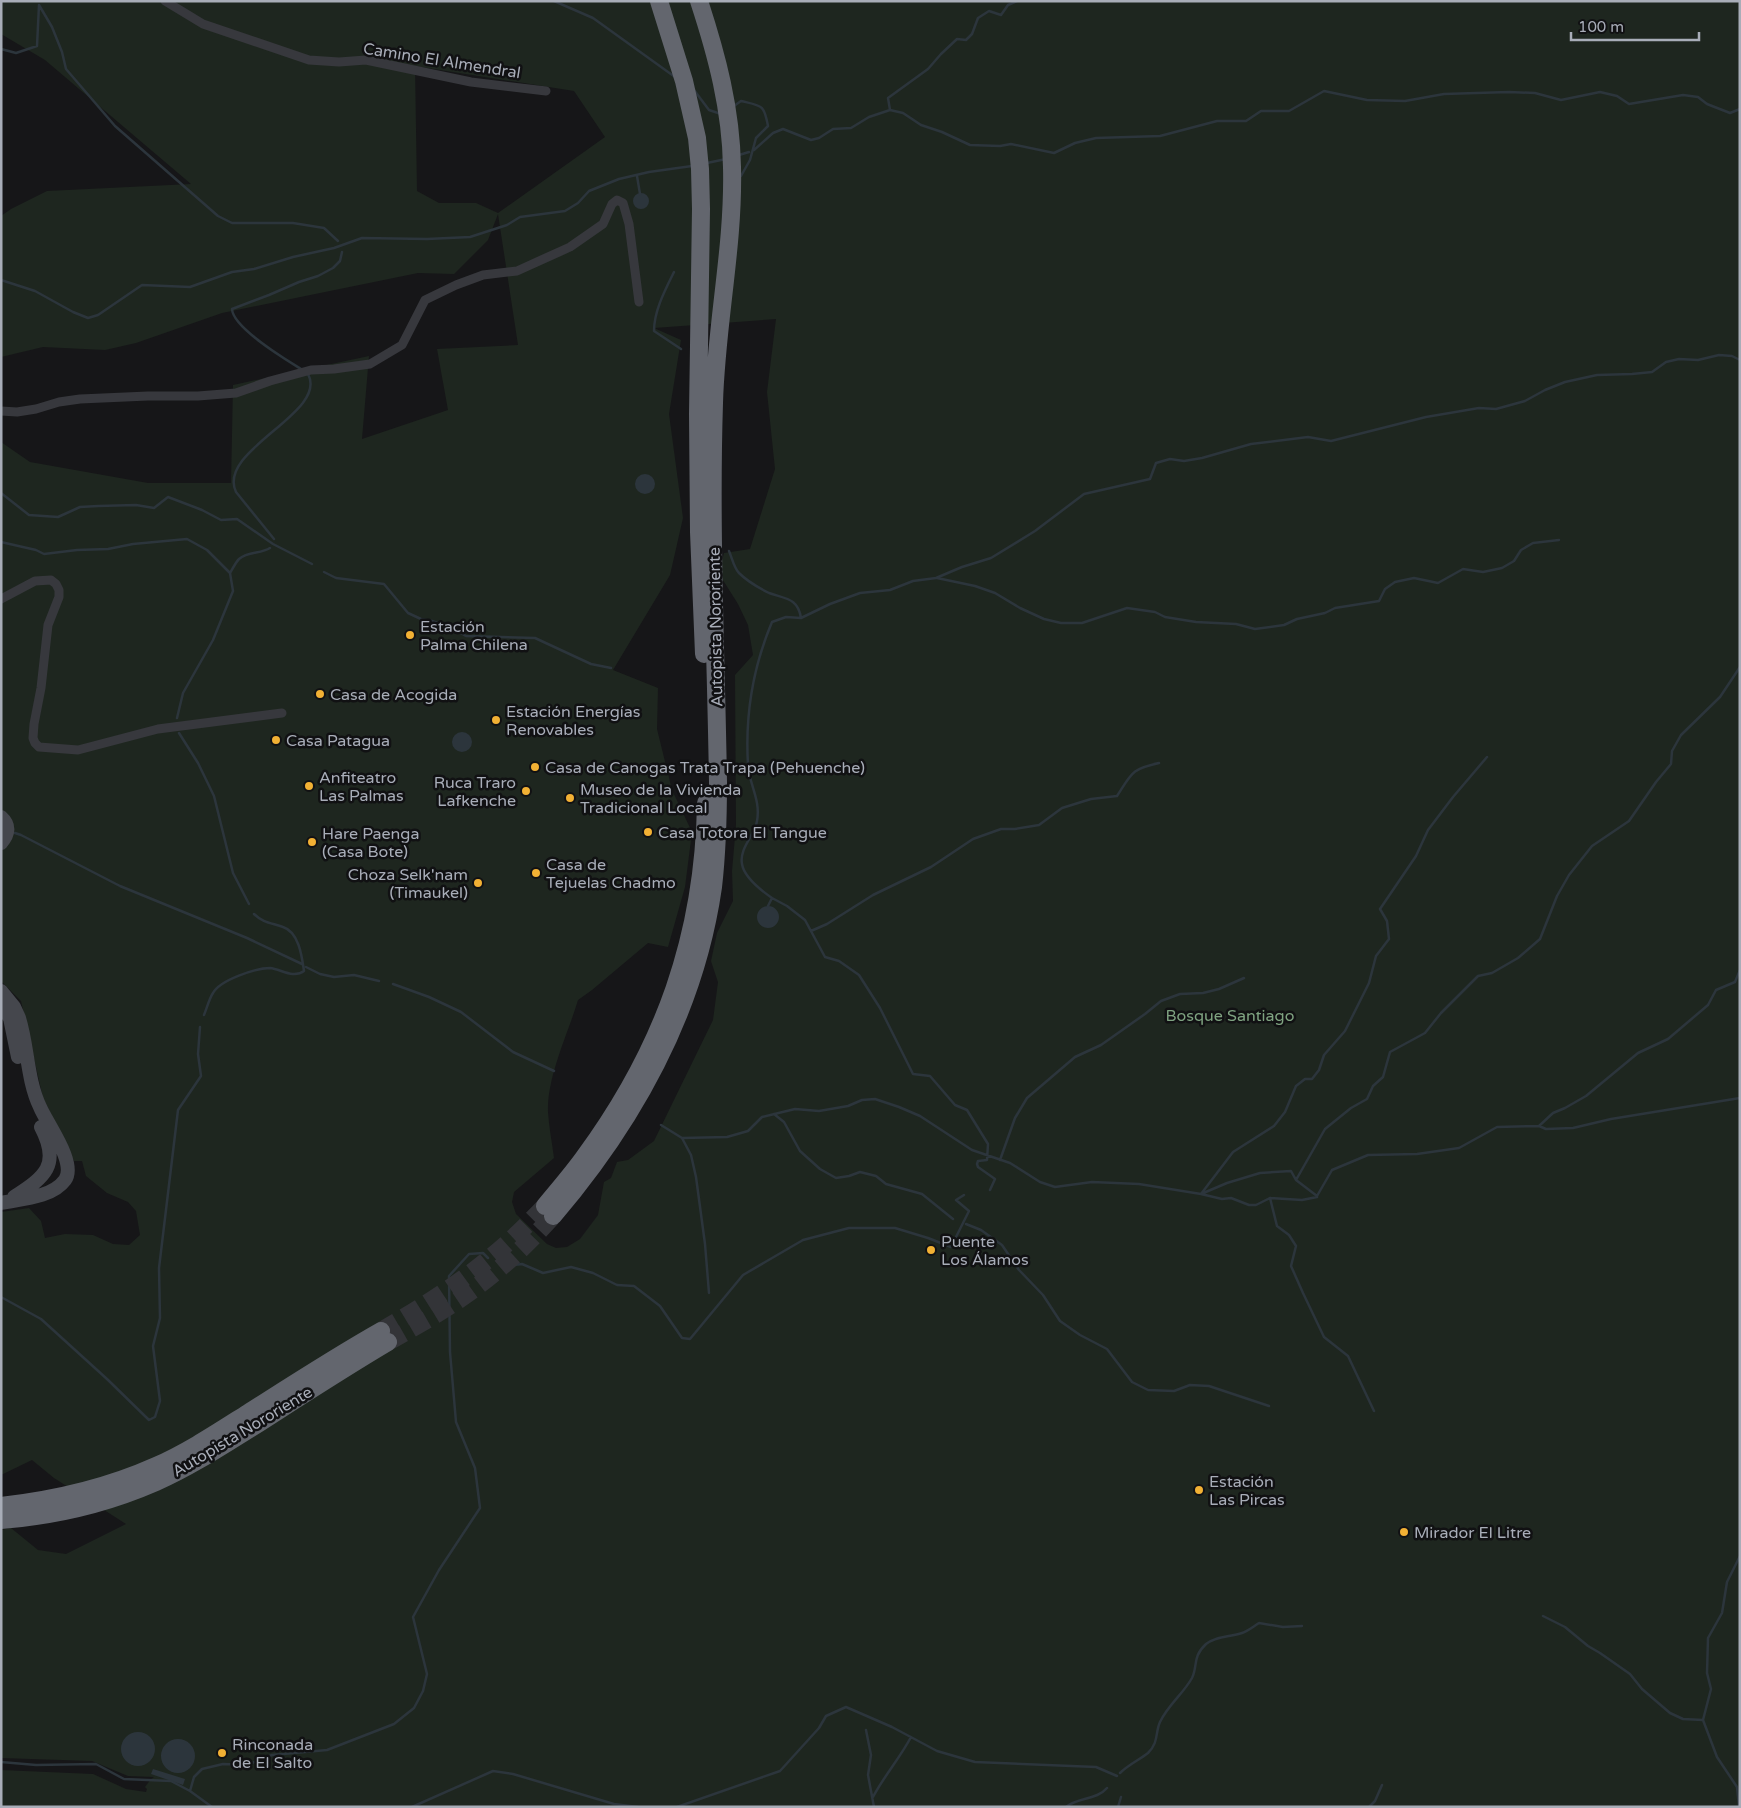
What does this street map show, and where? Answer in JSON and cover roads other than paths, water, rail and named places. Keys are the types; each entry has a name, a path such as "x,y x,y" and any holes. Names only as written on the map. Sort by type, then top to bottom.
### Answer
{"highway":[{"name":"Autopista Nororiente","path":"659,1 684,81 697,138 700,187 698,404 706,790 704,845 695,914 674,994 656,1037 642,1065 598,1138 549,1211 590,1172 636,1103 657,1064 676,1024 690,986 709,911 715,868 718,821 712,505 714,400 732,182 730,127 722,78 699,1"},
{"name":"Autopista Nororiente","path":"1,1506 29,1510 63,1510 121,1495 172,1474 210,1454 356,1353 384,1336"},
{"name":"Autopista Nororiente","path":"1,1520 29,1510"}],"street":[{"name":"Camino El Almendral","path":"165,1 203,24 309,60 339,62 366,60 471,82 546,91"},
{"path":"1,411 17,412 80,399 198,396 236,393 270,381 311,370 370,364 402,345 425,300 456,285 483,275 517,271 570,247 603,224 612,204 617,200 623,203 629,224 639,302"},
{"path":"1,599 26,584 35,581 52,580 60,590 48,625 41,688 34,724 33,738 40,747 78,750 158,729 282,713"},
{"path":"1,817 6,822 8,830 6,837 1,843"},
{"path":"1,991 14,1007 19,1018 35,1095 60,1145 66,1161 67,1176 60,1185 42,1194 4,1202"},
{"path":"1,1006 10,1018 26,1095 50,1148 50,1163 47,1169 32,1184 4,1202"},
{"path":"47,1169 50,1178 54,1181 67,1176"}],"waterway":[{"path":"554,1 593,18 675,77"},
{"path":"890,110 888,98 928,69 957,39 966,40 972,34 978,18 989,11 1001,15 1008,5 1017,1"},
{"path":"1,49 16,53 37,46 39,5 52,27 62,52 66,69 115,126 218,216 232,223 293,223 324,228 338,241"},
{"path":"694,90 709,110 721,114"},
{"path":"754,150 773,133 783,129 811,140 819,138 833,129 851,128 869,117 890,110 903,113 921,125 970,145 1000,146 1011,144 1054,153 1075,143 1096,138 1160,136 1217,121 1246,121 1261,111 1289,111 1324,91 1367,100 1405,101 1444,94 1509,92 1535,93 1561,100 1600,92 1617,96 1629,104 1683,95 1698,97 1707,104 1730,113 1740,109"},
{"path":"734,106 741,101 758,105 765,114 768,126 756,138 750,160 741,176"},
{"path":"739,155 749,152"},
{"path":"707,163 726,159"},
{"path":"1,280 35,291 88,318 98,315 142,285 190,287 232,272 254,269 293,257 334,248 362,238 427,239 470,237 507,225 520,217 565,211 578,203 589,191 619,179 649,172 692,166"},
{"path":"637,176 640,194"},
{"path":"301,369 272,351 250,334 235,317 232,309 318,276 333,268 340,261 342,252"},
{"path":"674,272 658,308 654,331 681,349"},
{"path":"801,618 830,604 860,593 890,590 913,581 936,578 991,558 1035,531 1084,494 1150,479 1156,463 1170,459 1184,461 1202,458 1251,444 1308,437 1331,441 1426,417 1479,408 1496,409 1525,401 1565,382 1597,375 1652,372 1666,362 1679,359 1698,360 1719,355 1732,356 1740,360"},
{"path":"274,539 236,492 234,476 242,461 256,446 303,403 310,389 308,374"},
{"path":"1,493 29,515 58,517 80,507 136,505 154,508 168,497 202,510 221,520 237,519 273,544 312,564"},
{"path":"1,542 36,550 44,554 108,549 133,544 187,539 207,550 230,573 233,591 213,640 183,693 177,718"},
{"path":"937,578 975,586 995,593 1020,608 1044,619 1061,623 1082,623 1127,608 1155,612 1165,617 1196,622 1236,624 1255,629 1284,625 1297,619 1325,613 1335,608 1379,601 1385,589 1395,582 1414,578 1438,583 1463,569 1483,572 1502,568 1514,561 1521,550 1533,543 1559,540"},
{"path":"230,573 238,560 243,556 270,548"},
{"path":"729,551 734,566 739,573 761,589 790,600 797,606 801,618"},
{"path":"324,572 336,578 384,584 408,613 452,628 466,636 535,638 591,664 611,668"},
{"path":"772,898 750,879 742,864 743,852 756,826 758,813 748,765 749,710 755,674 772,622 786,617 801,618"},
{"path":"1296,1180 1325,1129 1351,1108 1367,1099 1373,1086 1383,1077 1390,1052 1425,1033 1441,1013 1478,976 1492,973 1518,958 1540,939 1557,896 1569,875 1592,846 1629,821 1671,764 1672,751 1681,735 1720,697 1740,667"},
{"path":"179,733 198,763 214,796 233,873 249,904"},
{"path":"1317,1197 1302,1200 1270,1198 1256,1205 1249,1205 1231,1198 1222,1199 1201,1194 1233,1152 1274,1126 1285,1112 1296,1086 1305,1079 1312,1079 1319,1070 1324,1055 1345,1031 1369,983 1376,956 1389,939 1387,921 1380,909 1416,856 1428,830 1487,757"},
{"path":"811,931 827,924 873,895 931,867 973,839 1001,829 1039,825 1062,808 1091,799 1117,796 1133,773 1143,767 1159,763"},
{"path":"15,833 120,886 247,938 302,964"},
{"path":"768,906 772,898 787,906 805,920 825,957 839,961 859,975 880,1008 913,1074 930,1076 955,1105 967,1110 988,1144 987,1160 978,1161 977,1164 978,1167 995,1179 990,1190"},
{"path":"204,1015 213,993 230,979 256,970 270,968 291,974 304,971 299,946 293,934 283,927 264,921 254,914"},
{"path":"306,967 320,974 334,977 354,975 379,981"},
{"path":"1539,1126 1553,1113 1586,1096 1638,1053 1668,1039 1708,1005 1716,990 1735,982 1740,970"},
{"path":"1000,1160 1015,1118 1027,1098 1075,1057 1101,1045 1161,1001 1180,994 1203,993 1219,989 1244,978"},
{"path":"393,984 429,997 461,1012 513,1052 554,1071"},
{"path":"1,1297 41,1319 149,1420 155,1417 160,1401 153,1346 160,1318 159,1268 178,1110 201,1076 198,1054 200,1027"},
{"path":"661,1125 682,1138 727,1137 748,1131 762,1117 795,1109 819,1111 848,1106 862,1100 875,1099 920,1116 972,1150 1010,1163 1040,1182 1055,1187 1092,1182 1139,1184 1201,1194 1227,1183 1260,1173 1291,1171 1296,1180 1317,1196 1332,1170 1368,1155 1417,1154 1459,1148 1497,1127 1539,1126 1546,1129 1573,1128 1611,1119 1740,1098"},
{"path":"774,1114 784,1122 800,1151 820,1169 836,1178 860,1172 876,1176 886,1184 922,1194 953,1219"},
{"path":"682,1138 691,1155 696,1177 709,1293"},
{"path":"505,1266 522,1264 543,1273 571,1267 593,1273 617,1285 634,1286 660,1306 682,1338 690,1339 743,1275 803,1240 849,1228 895,1228 951,1247 969,1211 956,1200 964,1195"},
{"path":"1270,1198 1277,1226 1289,1235 1296,1246 1291,1266 1324,1337 1348,1356 1374,1411"},
{"path":"966,1224 981,1230 1002,1245 1019,1270 1043,1295 1060,1321 1080,1335 1107,1349 1132,1382 1148,1390 1174,1391 1190,1385 1209,1386 1269,1406"},
{"path":"190,1791 194,1777 202,1769 223,1764 247,1765 272,1755 327,1750 394,1724 414,1708 423,1691 427,1674 413,1617 439,1570 480,1508 475,1468 456,1422 450,1352 449,1276 469,1254 483,1253 488,1258"},
{"path":"1739,1807 1737,1787 1717,1757 1703,1720 1711,1689 1707,1673 1708,1638 1722,1613 1727,1582 1740,1556"},
{"path":"1543,1616 1565,1627 1588,1646 1630,1674 1642,1689 1670,1713 1683,1719 1703,1720"},
{"path":"1120,1773 1151,1749 1160,1722 1192,1678 1197,1657 1206,1644 1219,1638 1244,1632 1259,1623 1283,1627 1302,1626"},
{"path":"677,1807 780,1771 819,1728 826,1716 846,1707 892,1727 937,1751 975,1762 1096,1767 1117,1776"},
{"path":"866,1730 871,1755 868,1775 874,1807"},
{"path":"873,1797 911,1737"},
{"path":"1,1762 36,1765 96,1764 124,1779 171,1781 190,1791 212,1807"},
{"path":"412,1807 493,1771 513,1774 614,1804 638,1807"},
{"path":"1369,1807 1375,1801 1382,1785"},
{"path":"1066,1807 1076,1801 1098,1795 1107,1788"},
{"path":"1118,1807 1121,1797"}],"tunnel":[{"path":"381,1331 448,1290 488,1260 545,1206"},
{"path":"388,1342 448,1307 479,1285 512,1257 553,1216"}],"place":[{"name":"Estación Palma Chilena","path":"410,635"},
{"name":"Casa de Acogida","path":"320,694"},
{"name":"Estación Energías Renovables","path":"496,720"},
{"name":"Casa Patagua","path":"276,740"},
{"name":"Casa de Canogas Trata Trapa (Pehuenche)","path":"535,767"},
{"name":"Anfiteatro Las Palmas","path":"309,786"},
{"name":"Ruca Traro Lafkenche","path":"526,791"},
{"name":"Museo de la Vivienda Tradicional Local","path":"570,798"},
{"name":"Casa Totora El Tangue","path":"648,832"},
{"name":"Hare Paenga (Casa Bote)","path":"312,842"},
{"name":"Casa de Tejuelas Chadmo","path":"536,873"},
{"name":"Choza Selk'nam (Timaukel)","path":"478,883"},
{"name":"Puente Los Álamos","path":"931,1250"},
{"name":"Estación Las Pircas","path":"1199,1490"},
{"name":"Mirador El Litre","path":"1404,1532"},
{"name":"Rinconada de El Salto","path":"222,1753"}],"park label":[{"name":"Bosque Santiago","path":"1230,1015"}]}
